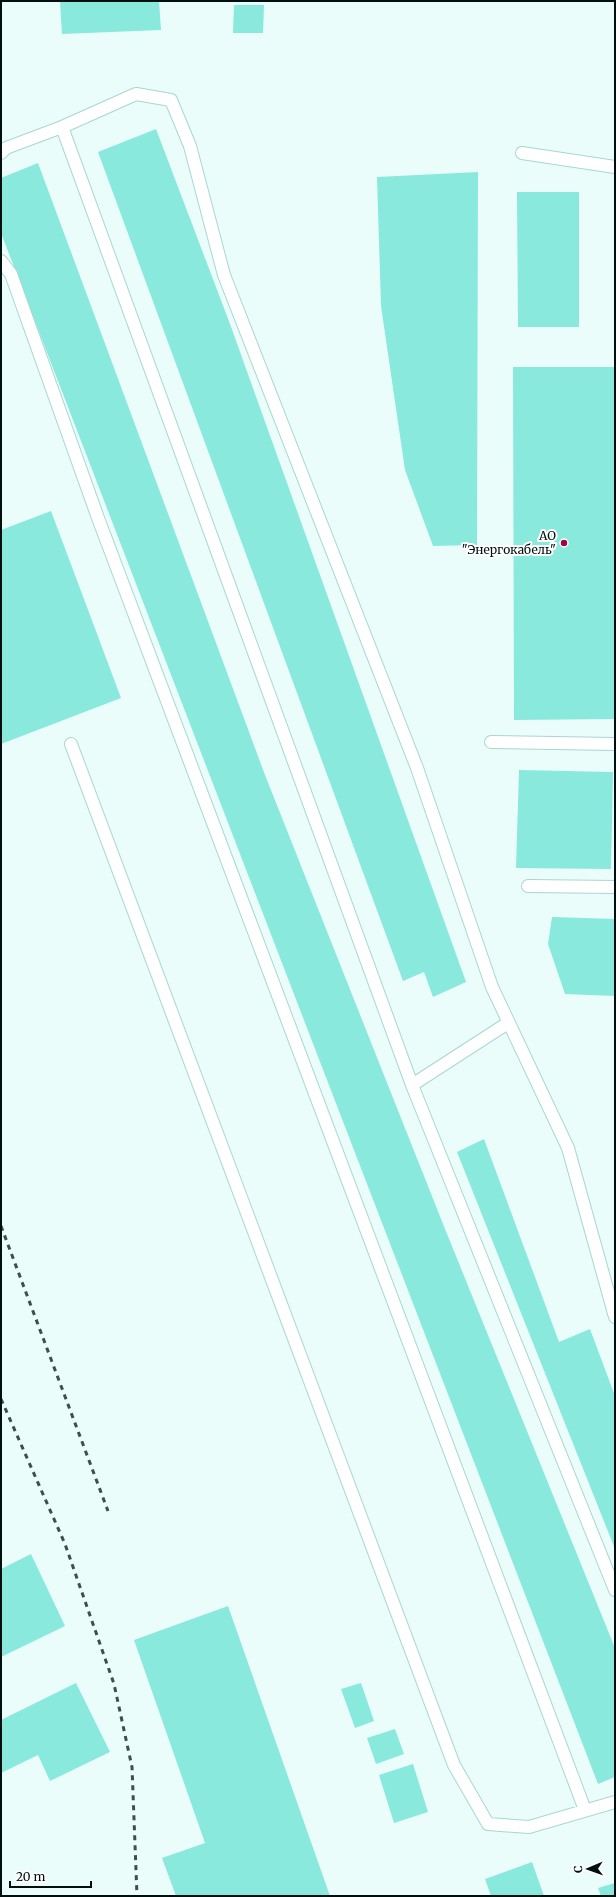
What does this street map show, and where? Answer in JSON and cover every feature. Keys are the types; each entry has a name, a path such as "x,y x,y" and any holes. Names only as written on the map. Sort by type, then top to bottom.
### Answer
{"lane":[{"path":"1,153 6,148 62,127 136,94 171,100 190,146 224,275 417,768 492,986 508,1023 568,1148 615,1317"},
{"path":"62,127 412,1085 615,1590"},
{"path":"522,153 615,167"},
{"path":"1,261 10,274 98,518 585,1810"},
{"path":"491,742 615,744"},
{"path":"71,744 454,1765 488,1824 529,1827 615,1802"},
{"path":"528,886 615,887"},
{"path":"412,1085 508,1023"}],"building":[{"path":"60,1 159,1 161,30 62,34"},
{"path":"234,5 264,5 263,33 233,33"},
{"path":"156,129 230,324 466,982 433,997 424,972 403,981 98,152"},
{"path":"38,163 265,775 445,1229 615,1648 615,1777 598,1784 1,233 1,178"},
{"path":"478,172 477,545 433,546 405,470 381,306 377,177"},
{"path":"517,192 579,192 579,327 518,327"},
{"name":"АО \"Энергокабель\"","path":"513,367 615,367 615,719 514,720"},
{"path":"51,511 121,698 1,744 1,530"},
{"path":"519,770 613,772 611,869 516,868"},
{"path":"552,917 615,919 615,996 565,994 548,944"},
{"path":"484,1139 559,1342 590,1329 615,1396 615,1549 457,1152"},
{"path":"31,1554 65,1626 1,1657 1,1569"},
{"path":"228,1606 330,1896 176,1896 162,1858 205,1843 134,1640"},
{"path":"76,1683 110,1752 50,1781 38,1755 1,1773 1,1720"},
{"path":"361,1683 374,1721 355,1728 341,1689"},
{"path":"395,1729 404,1754 376,1764 367,1738"},
{"path":"413,1764 428,1812 394,1823 379,1775"},
{"path":"532,1862 544,1896 491,1896 485,1879"},
{"path":"615,1883 615,1896 601,1896 598,1888"}],"railway":[{"path":"1,1226 108,1511"},
{"path":"1,1399 65,1544 114,1684 132,1767 137,1896"}],"place":[{"name":"АО \"Энергокабель\"","path":"564,543"}]}
